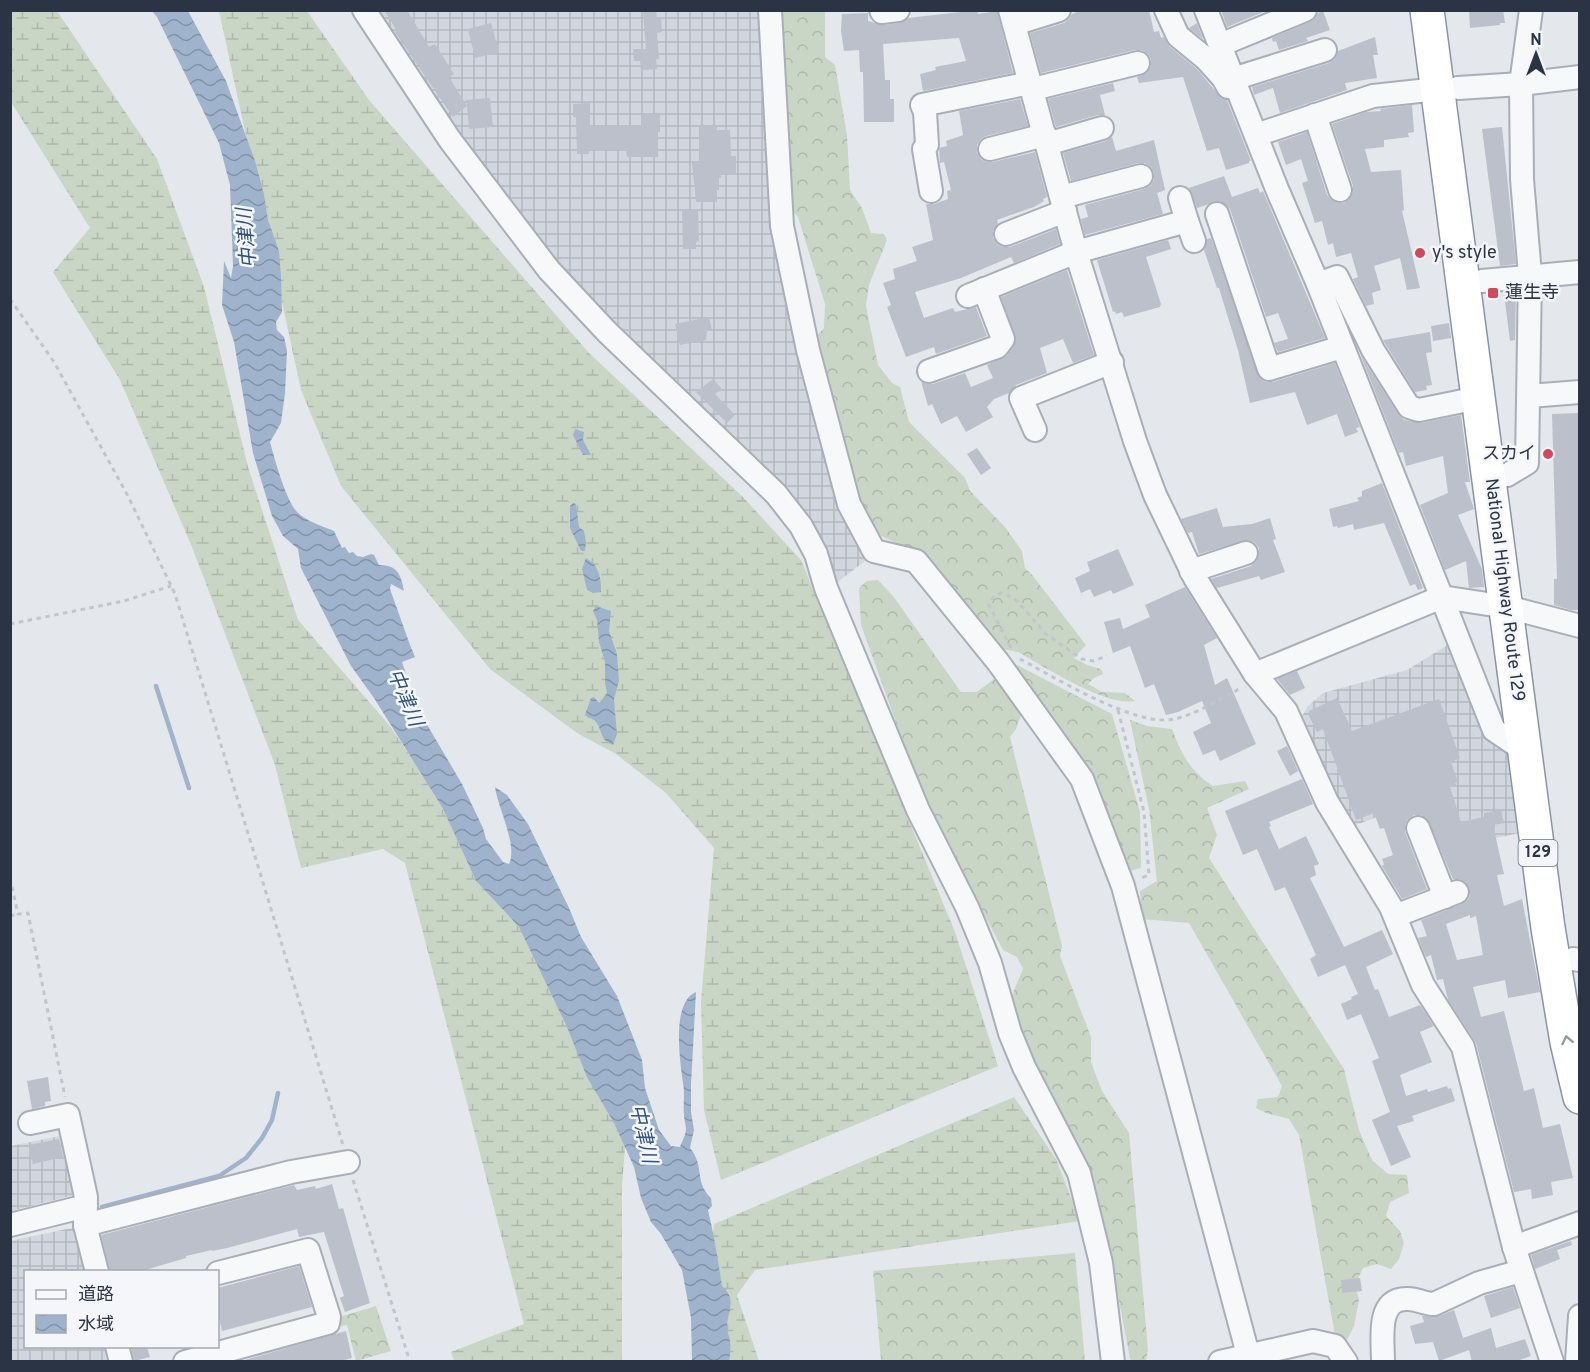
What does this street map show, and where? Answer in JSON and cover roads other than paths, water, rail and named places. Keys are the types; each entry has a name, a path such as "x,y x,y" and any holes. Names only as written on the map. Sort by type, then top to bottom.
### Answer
{"highway":[{"name":"National Highway Route 129","path":"1428,10 1448,88 1482,281 1507,475 1525,751 1556,978 1567,1042 1580,1097"},
{"name":"National Highway Route 129","path":"1447,10 1448,88 1478,398 1517,610 1576,960 1580,996"}],"street":[{"path":"364,10 450,140 549,270 607,333 776,494 801,526 816,554 841,627 918,810 967,907 990,963 1010,1033 1024,1067 1079,1173 1101,1263 1113,1362"},
{"path":"770,10 782,226 808,350 849,504 874,551 916,561 1004,659 1082,779 1123,886 1249,1358"},
{"path":"881,10 882,12 898,10"},
{"path":"1059,10 1012,17 1076,252 1155,495 1191,571 1257,676 1286,711 1327,802 1391,907 1424,985 1463,1047 1514,1247 1552,1362"},
{"path":"1166,10 1178,36 1206,59 1223,78 1232,94 1241,100"},
{"path":"1206,10 1293,228 1318,284 1494,730 1525,751"},
{"path":"1220,45 1305,10"},
{"path":"1507,475 1527,463 1530,275 1522,178 1521,84 1531,10"},
{"path":"1233,79 1324,50"},
{"path":"932,183 924,149 927,145 925,112 922,105 1129,69"},
{"path":"1256,135 1373,96 1580,77"},
{"path":"1315,115 1340,190"},
{"path":"990,149 1102,128"},
{"path":"1006,234 1063,203 1069,195 1134,183"},
{"path":"1180,198 1206,226 1246,297 1266,371 1342,347"},
{"path":"929,371 975,365 1003,339 976,292 1076,252 1206,226"},
{"path":"1482,281 1580,272"},
{"path":"1318,284 1337,277 1373,350 1409,407 1419,411 1478,398"},
{"path":"1035,430 1021,398 1112,362"},
{"path":"1529,396 1580,392"},
{"path":"1191,571 1246,553"},
{"path":"1257,676 1442,597 1517,610 1580,626"},
{"path":"1395,916 1451,895 1422,834"},
{"path":"30,1123 68,1115 86,1197 85,1216 97,1270"},
{"path":"10,1225 85,1216 348,1162"},
{"path":"1514,1247 1580,1223"},
{"path":"186,1361 328,1323 329,1317 308,1250 219,1273"},
{"path":"1383,1362 1384,1316 1386,1307 1391,1302 1409,1298 1434,1304 1479,1283 1521,1271"},
{"path":"1576,1362 1580,1316"},
{"path":"1220,1362 1249,1358 1313,1341 1335,1346 1346,1362"}],"water":[{"name":"中津川","path":"152,11 188,11 226,81 255,161 268,220 279,251 282,312 276,322 277,330 284,337 287,351 281,423 270,442 288,498 301,515 334,531 342,548 345,547 349,553 353,552 363,557 374,555 379,565 390,567 400,575 404,591 391,584 390,589 415,657 402,662 410,687 429,728 462,784 486,839 503,862 509,864 511,847 495,787 507,795 528,824 581,937 617,996 642,1060 645,1088 659,1130 671,1146 680,1147 686,1131 680,1061 680,1019 688,998 696,992 691,1085 694,1130 690,1148 695,1155 703,1186 711,1198 712,1206 708,1210 722,1286 731,1301 727,1322 730,1344 729,1361 692,1361 691,1318 682,1270 661,1234 651,1222 641,1198 634,1167 614,1123 587,1077 567,1027 519,927 476,881 442,807 374,698 351,666 301,568 298,549 283,536 272,516 253,453 234,342 222,305 224,261 231,278 233,266 230,185 219,143"},
{"path":"575,429 584,432 583,440 591,455 583,455 573,435"},
{"path":"573,503 576,504 579,527 584,531 585,551 581,551 570,528 570,506"},
{"path":"586,558 594,564 598,572 601,592 593,593 587,590 582,569"},
{"path":"596,606 611,611 609,631 617,654 619,681 614,699 617,734 613,745 605,740 597,723 585,715 591,698 594,697 599,703 607,693 605,662 599,642 597,620 593,611"}],"waterway":[{"path":"156,686 189,788"},
{"path":"102,1207 219,1176 246,1158 262,1138 272,1120 278,1093"}],"place":[{"name":"y's style","path":"1420,253"},
{"name":"蓮生寺","path":"1493,293"},
{"name":"スカイ","path":"1548,454"}]}
